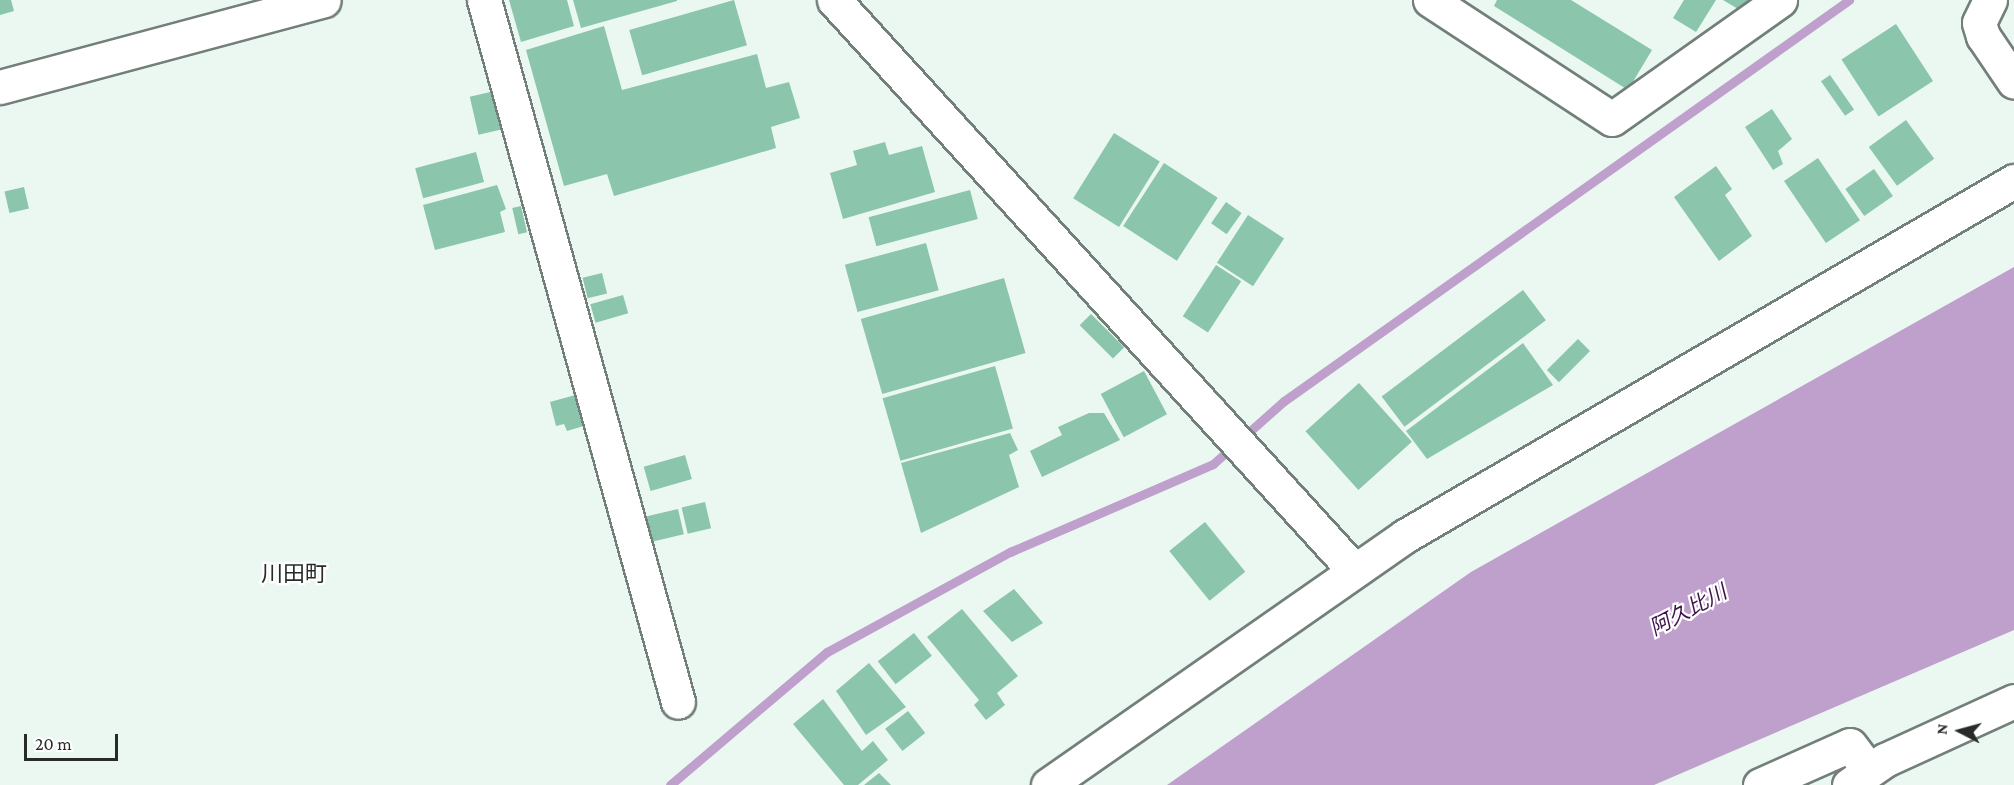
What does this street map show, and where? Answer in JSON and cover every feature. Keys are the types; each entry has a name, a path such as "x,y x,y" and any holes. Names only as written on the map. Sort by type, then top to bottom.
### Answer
{"street":[{"path":"0,87 324,0"},
{"path":"484,0 678,702"},
{"path":"834,0 1218,418 1353,569"},
{"path":"1430,0 1612,119 1780,0"},
{"path":"1990,0 1979,23 2014,82"},
{"path":"1048,785 1353,569 2014,181"},
{"path":"1760,785 1850,745 1859,778 1978,713 2014,701"}],"water":[{"name":"阿久比川","path":"2014,267 2014,630 1654,785 1167,785 1471,572"}],"building":[{"path":"0,0 11,0 14,11 0,15"},
{"path":"509,0 567,0 574,26 521,42"},
{"path":"573,0 677,0 677,1 581,28"},
{"path":"734,0 747,45 642,75 629,30"},
{"path":"1497,0 1571,0 1652,50 1628,90 1494,6"},
{"path":"1684,0 1716,0 1696,32 1673,18"},
{"path":"1723,0 1751,0 1743,12"},
{"path":"1896,24 1933,81 1879,116 1841,59"},
{"path":"604,26 622,90 757,54 766,88 789,82 800,118 771,127 776,148 614,196 607,174 564,186 526,50"},
{"path":"1830,75 1854,109 1845,116 1821,81"},
{"path":"499,90 508,128 479,135 470,97"},
{"path":"1772,109 1792,139 1778,151 1783,164 1773,170 1745,127"},
{"path":"1906,120 1934,159 1897,186 1869,147"},
{"path":"1114,133 1160,162 1119,227 1073,198"},
{"path":"885,142 889,155 922,146 935,192 843,219 830,173 857,165 853,151"},
{"path":"476,152 484,182 423,198 415,168"},
{"path":"1818,158 1860,220 1826,243 1784,181"},
{"path":"1164,163 1218,198 1177,261 1123,226"},
{"path":"1716,166 1732,189 1725,195 1752,236 1719,261 1674,197"},
{"path":"1874,169 1893,196 1864,216 1845,189"},
{"path":"497,185 506,209 500,212 505,232 435,250 423,205"},
{"path":"24,187 29,208 9,213 5,191"},
{"path":"970,190 978,219 876,246 869,217"},
{"path":"1226,202 1242,213 1227,234 1211,223"},
{"path":"521,206 527,232 518,234 512,208"},
{"path":"1248,215 1284,238 1253,286 1217,263"},
{"path":"926,243 939,290 858,312 845,265"},
{"path":"1216,265 1241,281 1208,332 1183,316"},
{"path":"602,273 607,293 588,298 583,278"},
{"path":"1004,278 1025,353 882,394 861,319"},
{"path":"1523,290 1546,320 1405,427 1382,397"},
{"path":"623,295 628,313 596,323 590,304"},
{"path":"1091,314 1124,347 1113,359 1080,325"},
{"path":"1578,339 1590,351 1559,382 1547,370"},
{"path":"1523,343 1553,385 1427,459 1406,431"},
{"path":"995,366 1013,428 900,461 883,398"},
{"path":"1144,371 1167,414 1124,437 1101,394"},
{"path":"1359,383 1412,442 1358,490 1305,431"},
{"path":"579,394 587,425 567,431 564,424 556,426 550,402"},
{"path":"1089,413 1104,413 1120,440 1042,477 1030,451 1062,435 1058,427"},
{"path":"1010,433 1018,450 1009,455 1019,487 921,533 901,463"},
{"path":"685,455 692,479 651,491 644,467"},
{"path":"705,502 711,528 688,534 682,507"},
{"path":"678,509 684,534 651,542 645,517"},
{"path":"1205,522 1245,572 1210,601 1169,551"},
{"path":"1014,589 1043,623 1012,642 983,611"},
{"path":"962,609 1018,676 997,693 1005,705 986,720 974,705 979,700 927,637"},
{"path":"914,633 932,656 896,684 878,661"},
{"path":"869,663 906,707 866,735 836,691"},
{"path":"823,699 862,751 873,741 888,760 858,785 844,785 793,724"},
{"path":"908,711 925,733 902,751 885,729"},
{"path":"879,773 891,785 864,785"}],"waterway":[{"path":"670,785 827,652 1010,552 1213,464 1284,401 1849,0"}],"district":[{"name":"川田町","path":"294,574"}]}
